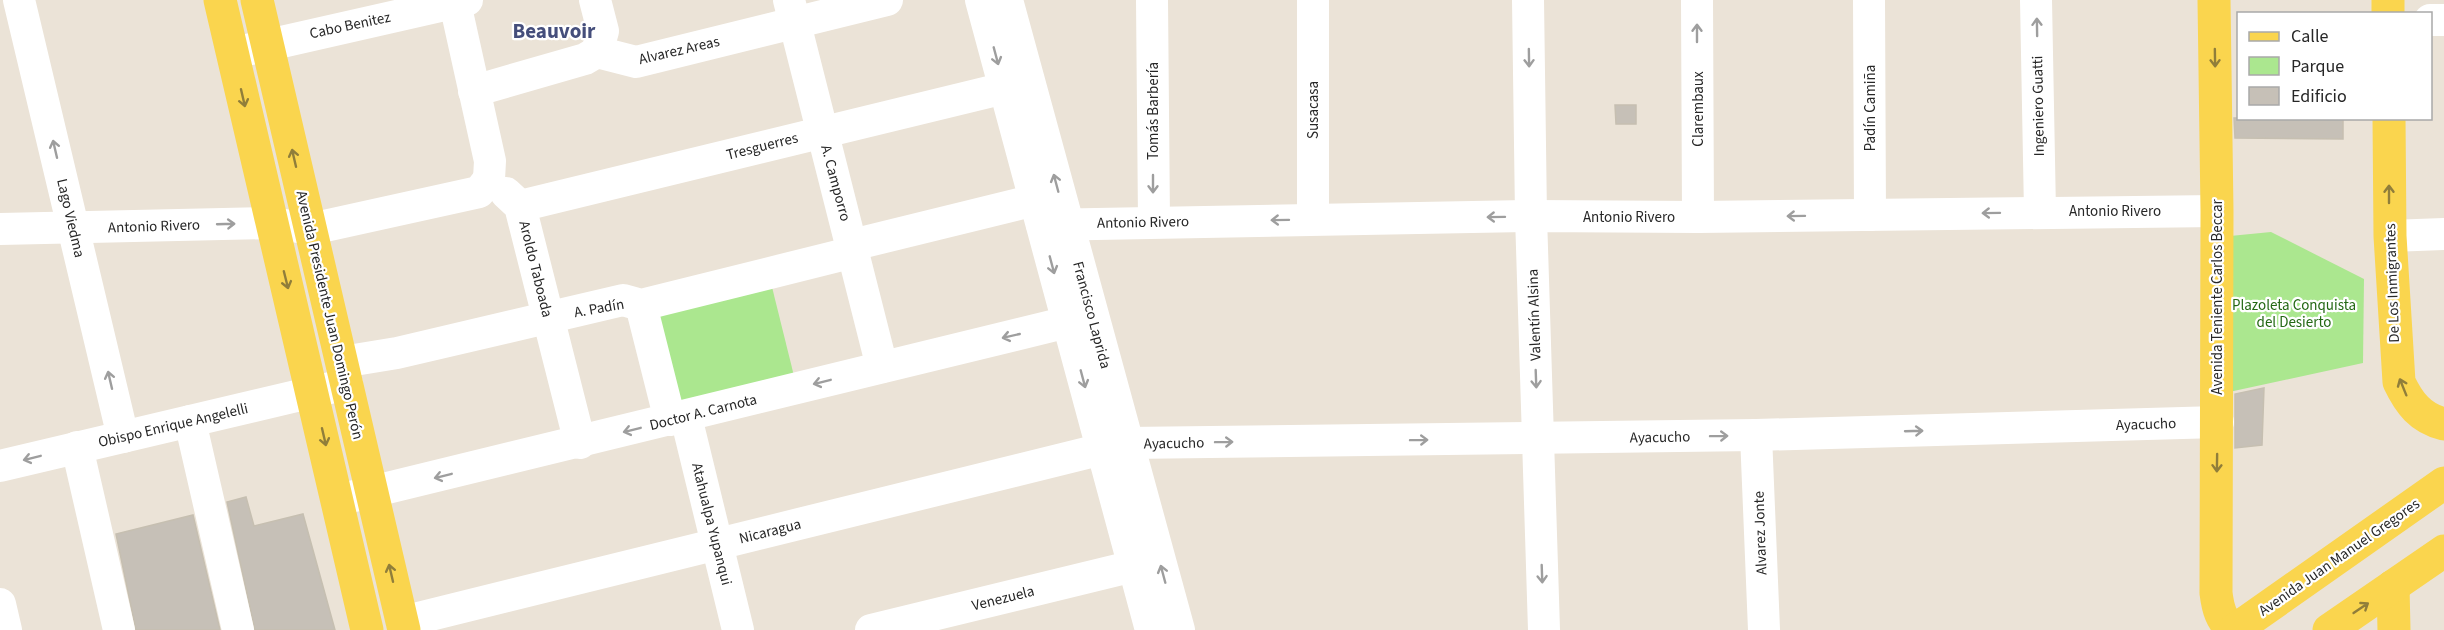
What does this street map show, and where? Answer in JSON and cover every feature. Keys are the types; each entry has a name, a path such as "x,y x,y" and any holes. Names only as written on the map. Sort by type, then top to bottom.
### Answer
{"main road":[{"path":"220,0 368,630"},
{"name":"Avenida Presidente Juan Domingo Perón","path":"257,0 403,626"},
{"name":"Avenida Teniente Carlos Beccar","path":"2214,0 2218,422 2216,593 2218,609 2226,624 2234,630"},
{"name":"De Los Inmigrantes","path":"2389,120 2390,236 2399,382 2410,403 2431,421 2444,424"},
{"name":"Avenida Juan Manuel Gregores","path":"2234,630 2444,483"},
{"path":"2329,630 2444,551"},
{"path":"2393,586 2394,630"},
{"name":"Avenida Teniente Carlos Beccar","path":"2207,630 2216,593"}],"street":[{"name":"Lago Viedma","path":"19,0 123,437"},
{"path":"474,90 585,59 597,52 603,31 595,0"},
{"name":"Alvarez Areas","path":"597,52 636,62 791,11 887,0"},
{"name":"Francisco Laprida","path":"981,0 1005,88 1048,216 1115,447 1134,566 1151,630"},
{"name":"Francisco Laprida","path":"1007,0 1068,322 1115,447 1179,630"},
{"name":"Tomás Barbería","path":"1152,0 1154,221"},
{"name":"Susacasa","path":"1313,0 1314,219"},
{"name":"Valentín Alsina","path":"1528,0 1531,216 1544,630"},
{"name":"Clarembaux","path":"1697,0 1698,218"},
{"name":"Padín Camiña","path":"1869,0 1870,215"},
{"name":"Ingeniero Guatti","path":"2036,0 2040,212"},
{"name":"Cabo Benitez","path":"233,52 461,1"},
{"path":"272,223 311,229 479,192 489,179 490,161 474,90 461,1"},
{"name":"A. Camporro","path":"791,11 882,367"},
{"name":"Tresguerres","path":"520,206 1005,88"},
{"name":"Aroldo Taboada","path":"489,179 520,206 580,443"},
{"name":"Antonio Rivero","path":"1048,216 1154,221 1531,216 1698,218 2217,211"},
{"name":"A. Padín","path":"344,373 397,353 623,300 641,305 853,248 1048,216"},
{"name":"Antonio Rivero","path":"0,229 272,223"},
{"path":"2390,236 2444,234"},
{"name":"Atahualpa Yupanqui","path":"641,305 716,544 738,630"},
{"name":"Doctor A. Carnota","path":"338,500 372,494 1068,322"},
{"name":"Obispo Enrique Angelelli","path":"0,466 314,393 344,373"},
{"path":"190,421 238,630"},
{"name":"Ayacucho","path":"1115,447 1756,435 2218,422"},
{"name":"Alvarez Jonte","path":"1756,435 1764,630"},
{"path":"77,447 119,630"},
{"name":"Nicaragua","path":"403,626 716,544 1115,447"},
{"name":"Venezuela","path":"871,630 1134,566"},
{"path":"0,604 6,630"}],"green space":[{"name":"Plazoleta Conquista del Desierto","path":"2271,232 2364,279 2363,363 2229,392 2230,236"},
{"path":"771,283 795,380 681,409 657,311"}],"building":[{"path":"1615,105 1636,105 1636,124 1616,124"},
{"path":"2234,118 2237,120 2343,120 2343,139 2235,138"},
{"path":"2264,388 2262,445 2235,448 2235,394"},
{"path":"246,497 254,526 303,514 335,630 255,630 227,502"},
{"path":"193,515 220,630 136,630 116,534"}],"district":[{"name":"Beauvoir","path":"554,31"}]}
